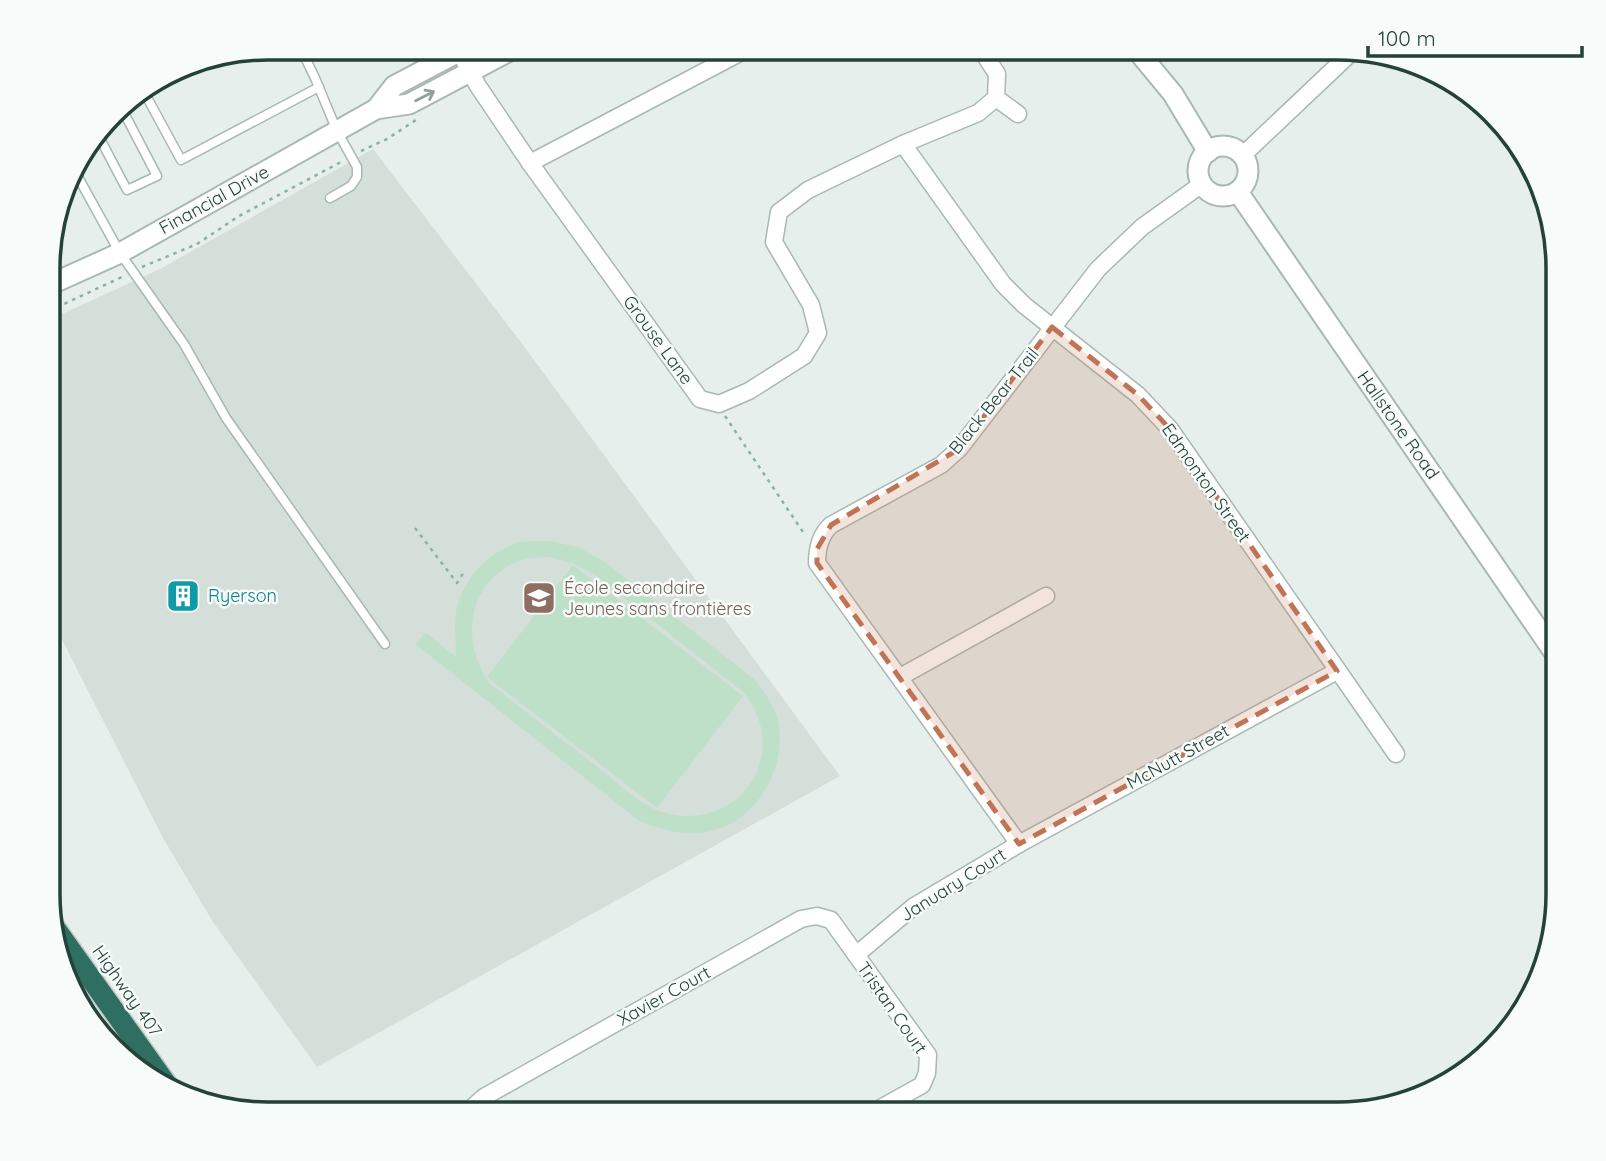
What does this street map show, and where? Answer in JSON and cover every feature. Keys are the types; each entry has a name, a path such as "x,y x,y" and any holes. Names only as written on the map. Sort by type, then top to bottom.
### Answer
{"highway":[{"name":"Highway 407","path":"66,944 154,1067"}],"street":[{"name":"Financial Drive","path":"376,109 394,86 442,60"},
{"name":"Grouse Lane","path":"466,60 478,86 530,163 700,399 719,404"},
{"name":"Financial Drive","path":"60,280 120,253 376,109 410,104 493,60"},
{"path":"530,163 726,60"},
{"path":"719,404 749,391 804,356 818,333 811,304 774,242 779,212 808,190 903,144 978,113 996,98 997,74 988,60"},
{"path":"1145,60 1173,94 1208,152"},
{"path":"1243,155 1343,60"},
{"path":"996,98 1018,114"},
{"name":"Edmonton Street","path":"903,144 1003,284 1024,306 1138,395 1170,429 1396,754"},
{"path":"1226,146 1243,155 1248,165 1248,177 1238,192 1227,197 1215,195 1202,184 1199,167 1208,152 1226,146"},
{"name":"Black Bear Trail","path":"821,538 831,524 941,465 959,449 1098,269 1142,227 1202,184"},
{"name":"Hallstone Road","path":"1238,192 1546,641"},
{"path":"821,538 817,549 817,563 1019,844"},
{"path":"900,677 1046,596"},
{"name":"McNutt Street","path":"1019,844 1336,671"},
{"name":"January Court","path":"856,955 912,906 1019,844"},
{"name":"Xavier Court","path":"479,1101 801,919 817,916 831,920 856,955"},
{"name":"Tristan Court","path":"856,955 928,1055 928,1073 922,1085 892,1102"}],"lane":[{"path":"306,60 356,167 357,177 351,187 330,198"},
{"path":"148,98 181,160 319,87"},
{"path":"102,142 127,190 157,176 125,116"},
{"path":"79,180 120,253 184,344 226,418 385,644"}],"path":[{"path":"156,260 197,244 239,216 387,139 420,118"},
{"path":"60,306 113,281"},
{"path":"719,404 732,428 803,533 821,538"},
{"path":"415,528 457,583 464,572"}],"highlighted area":[{"path":"1052,327 1138,395 1170,429 1337,671 1019,844 817,563 817,549 831,525 959,449"}],"shaded area":[{"path":"373,149 520,341 840,776 317,1067 213,922 163,838 60,636 60,315 160,269"}],"green space":[{"path":"549,541 578,547 605,562 754,679 765,693 778,721 778,757 765,791 754,806 740,818 725,827 698,833 672,831 638,820 415,644 426,633 456,657 456,609 474,573 492,556 512,545","holes":["548,557 573,563 595,575 742,691 749,700 761,728 761,760 750,784 729,804 703,815 688,816 651,808 488,682 479,665 472,629 474,612 490,581 503,569 524,559"]},
{"path":"573,565 743,696 657,808 487,677"}],"place":[{"name":"Ryerson","path":"183,596"},
{"name":"École secondaire Jeunes sans frontières","path":"539,598"}]}
